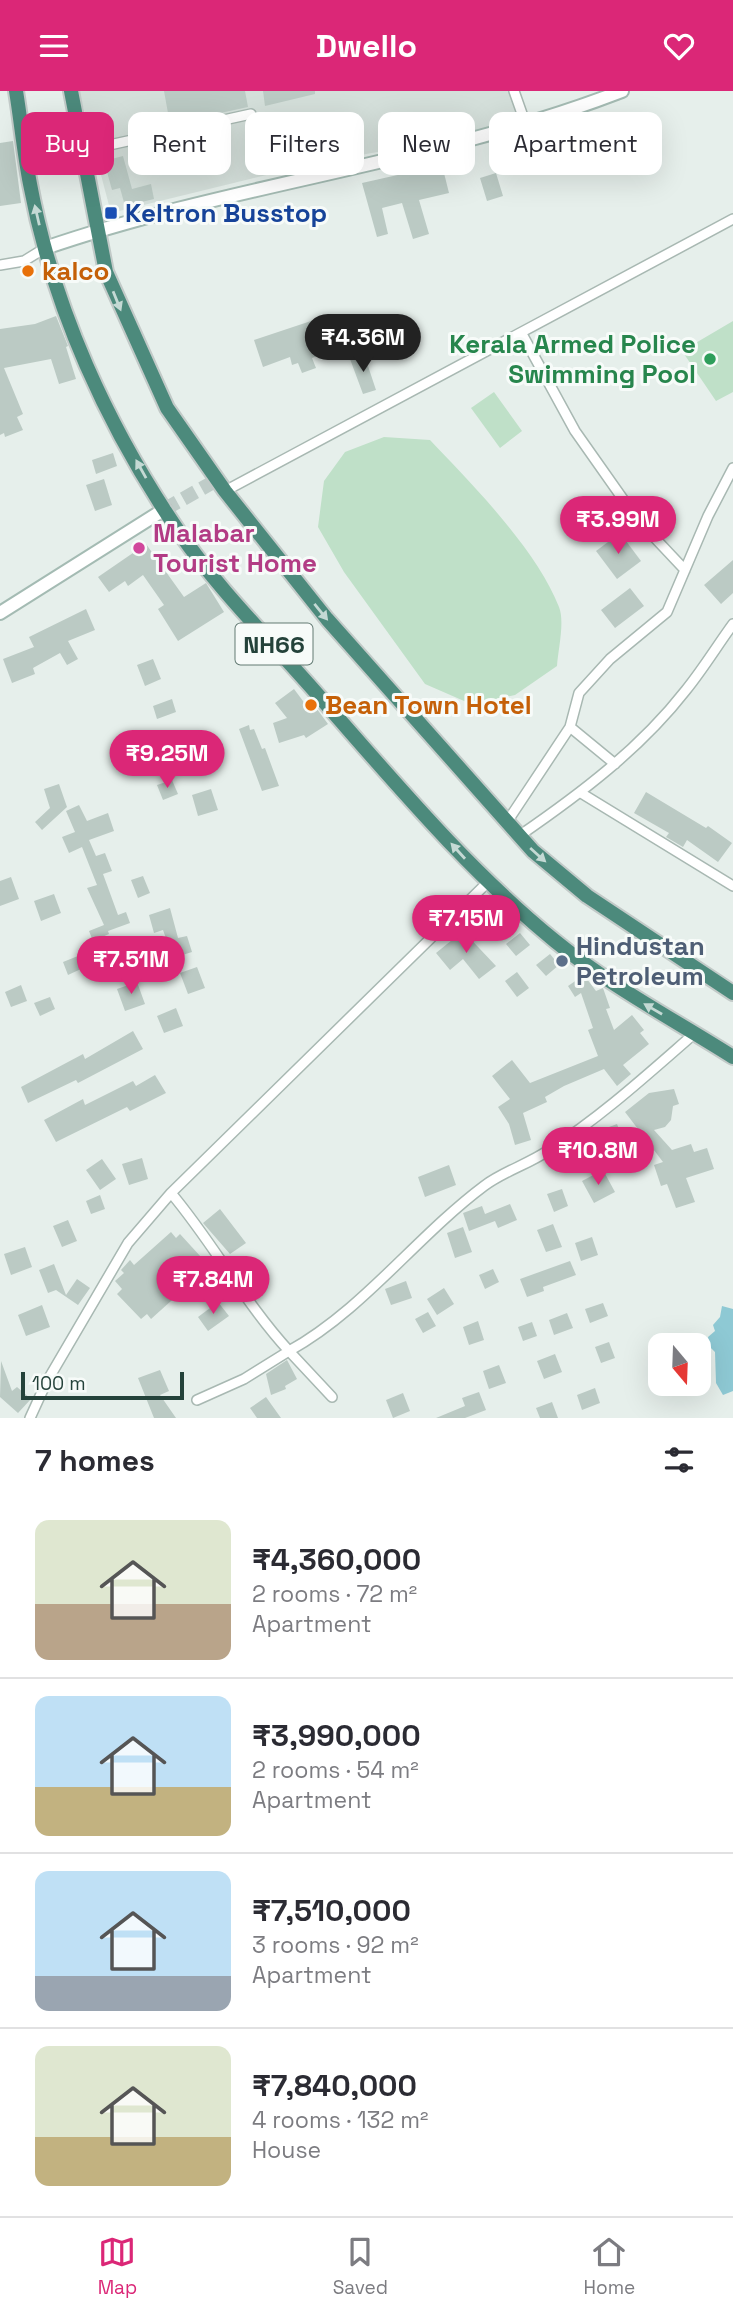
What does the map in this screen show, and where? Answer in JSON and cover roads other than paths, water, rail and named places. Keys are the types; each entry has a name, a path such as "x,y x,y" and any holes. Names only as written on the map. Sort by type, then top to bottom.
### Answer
{"highway":[{"name":"NH66","path":"16,91 29,183 64,309 89,372 181,534 388,775 488,881 555,941 594,970 733,1057"},
{"name":"NH66","path":"71,91 75,112"},
{"name":"NH66","path":"87,175 106,272 167,408 225,491 327,619 519,836 586,895 733,993"}],"main road":[{"path":"563,112 622,91"},
{"path":"45,248 97,230 489,134"},
{"path":"0,613 165,509"}],"street":[{"path":"514,91 521,112"},
{"path":"114,144 245,115"},
{"path":"225,491 733,219"},
{"path":"0,265 24,261 45,248"},
{"path":"522,334 583,442 637,519 685,570"},
{"path":"507,823 570,727 579,693 610,659 667,613 733,468"},
{"path":"519,836 581,793 615,764 685,691 733,624"},
{"path":"570,727 615,764"},
{"path":"581,793 733,886"},
{"path":"30,1418 46,1383 128,1243 171,1193 488,881"},
{"path":"197,1400 244,1379 309,1340 484,1186 549,1151 641,1081 695,1033"},
{"path":"171,1193 227,1268 234,1284 289,1352 332,1397"}],"water":[{"path":"722,1306 733,1309 733,1391 723,1395 716,1383 715,1352 711,1348 711,1334 715,1331 713,1325 720,1317"}],"tunnel":[{"path":"165,509 217,480"}],"place":[{"name":"Keltron Busstop","path":"111,213"},
{"name":"kalco","path":"28,271"},
{"name":"Kerala Armed Police Swimming Pool","path":"710,359"},
{"name":"Malabar Tourist Home","path":"139,548"},
{"name":"Bean Town Hotel","path":"311,705"},
{"name":"Hindustan Petroleum","path":"562,961"}]}
